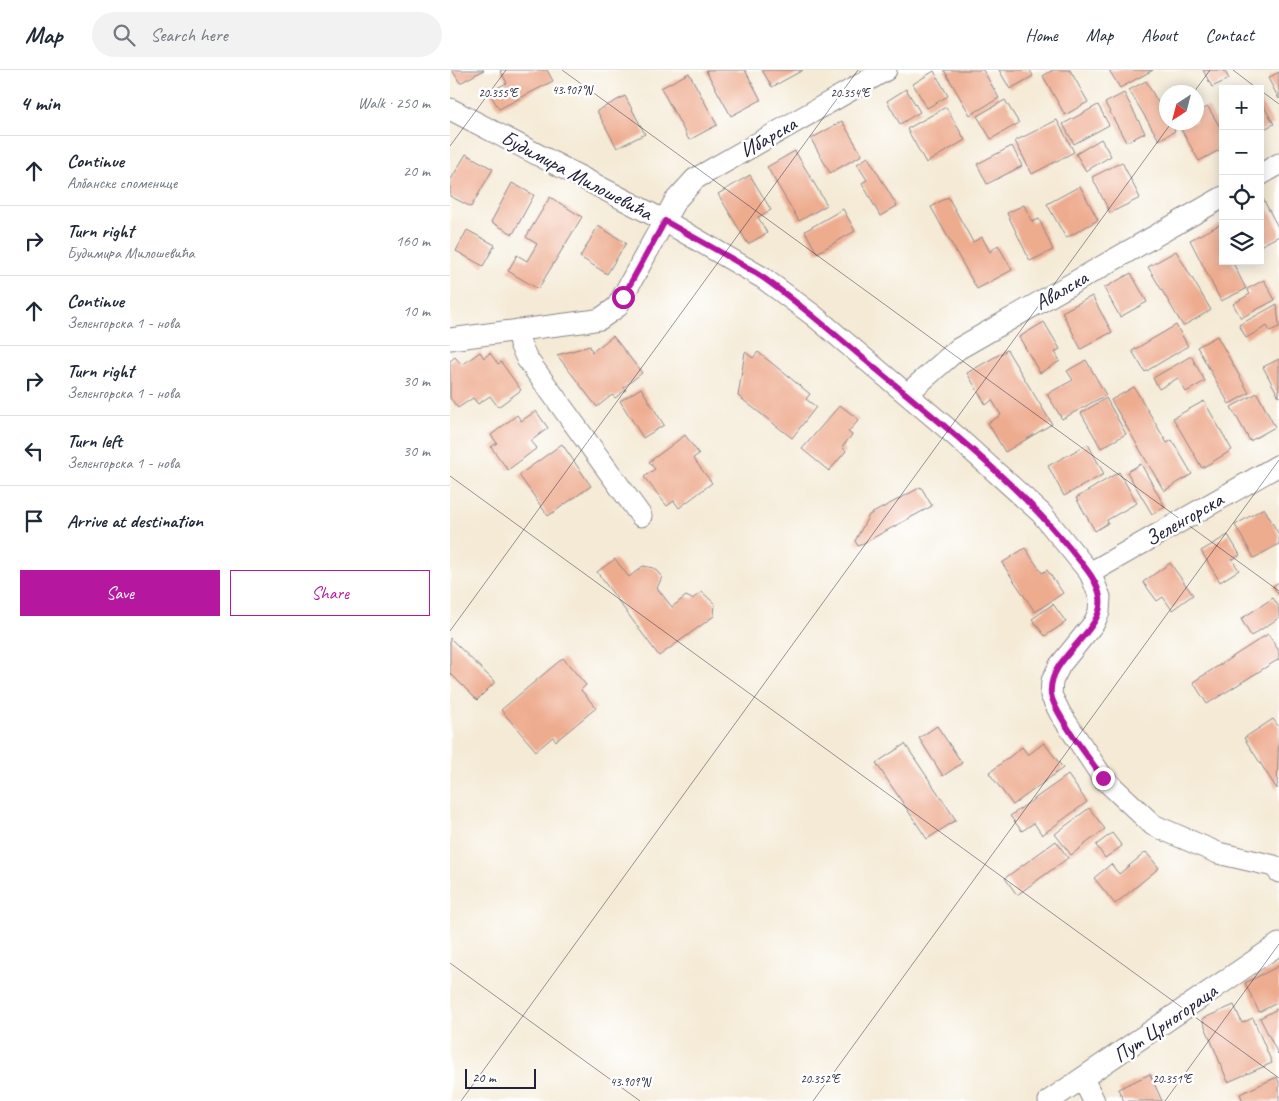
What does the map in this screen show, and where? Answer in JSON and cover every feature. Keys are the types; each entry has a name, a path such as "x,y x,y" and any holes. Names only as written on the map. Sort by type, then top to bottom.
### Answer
{"street":[{"name":"Ибарска","path":"450,340 589,321 609,314 623,297 675,200 684,188 695,179 886,70"},
{"name":"Будимира Милошевића","path":"450,109 665,221 763,278 813,315 907,394 1041,514 1090,573 1100,597 1099,612 1094,623 1060,665 1052,681 1051,695 1060,713 1103,778 1153,825 1218,853 1274,866 1279,872"},
{"path":"1264,173 1279,164"},
{"name":"Авалска","path":"907,394 958,349 1219,199"},
{"path":"518,330 520,344 527,358 641,516"},
{"name":"Зеленгорска","path":"1090,573 1279,465"},
{"name":"Пут Црногораца","path":"1049,1101 1279,944"},
{"path":"1083,1079 1094,1101"}],"building":[{"path":"452,70 484,70 460,83"},
{"path":"500,70 547,70 553,81 499,109 489,92 507,83"},
{"path":"745,70 761,100 731,116 706,71"},
{"path":"762,70 803,70 772,87"},
{"path":"944,70 983,70 999,98 970,115"},
{"path":"999,70 1030,70 1033,76 1010,89"},
{"path":"1053,70 1070,70 1088,102 1065,115 1043,76"},
{"path":"1109,70 1153,70 1120,88"},
{"path":"1203,70 1224,70 1229,79 1212,87"},
{"path":"934,71 948,96 927,108 913,84"},
{"path":"1279,72 1279,99 1268,78"},
{"path":"689,73 717,125 689,140 661,88"},
{"path":"1146,81 1159,104 1159,130 1175,131 1159,140 1129,90"},
{"path":"906,89 920,112 900,124 887,101"},
{"path":"1124,93 1145,133 1126,142 1105,103"},
{"path":"625,96 645,134 617,148 597,111"},
{"path":"1005,100 1019,123 991,139 977,116"},
{"path":"1098,105 1109,125 1074,144 1063,124"},
{"path":"946,107 965,140 926,163 907,129"},
{"path":"1208,107 1219,125 1219,150 1199,161 1181,130 1204,130 1204,109"},
{"path":"1264,107 1274,124 1264,129"},
{"path":"1057,120 1074,152 1032,174 1015,141"},
{"path":"842,121 862,155 830,173 811,139"},
{"path":"1101,139 1111,156 1086,171 1076,154"},
{"path":"1012,146 1022,166 987,184 977,164"},
{"path":"795,151 827,205 799,221 767,167"},
{"path":"466,154 493,169 471,207 450,196 450,181"},
{"path":"868,157 897,206 880,216 862,183 867,180 857,164"},
{"path":"1122,162 1140,198 1110,213 1092,177"},
{"path":"750,175 771,210 758,217 767,233 748,244 718,194"},
{"path":"512,183 534,195 513,234 491,222"},
{"path":"1080,186 1098,220 1066,238 1047,204"},
{"path":"550,197 582,217 538,289 508,271 517,255 527,261 537,244 526,237"},
{"path":"948,197 973,242 982,237 990,252 998,245 1012,270 977,289 931,207"},
{"path":"1264,201 1279,229 1279,236 1264,244"},
{"path":"1024,205 1032,222 1039,219 1053,250 1030,261 1007,213"},
{"path":"843,209 855,231 817,253 805,231"},
{"path":"1219,225 1219,265 1234,265 1246,289 1221,301 1190,240"},
{"path":"598,226 626,243 607,274 580,257"},
{"path":"467,230 495,245 483,266 456,251"},
{"path":"1176,251 1211,310 1183,326 1148,267"},
{"path":"1131,273 1147,302 1120,317 1104,288"},
{"path":"1264,280 1275,300 1241,318 1233,304 1250,294 1247,289"},
{"path":"1092,296 1112,332 1081,349 1062,312"},
{"path":"1277,304 1279,327 1270,331 1267,326 1246,338 1239,325"},
{"path":"1044,322 1060,349 1055,352 1060,361 1040,373 1019,337"},
{"path":"1176,325 1188,346 1145,372 1132,351"},
{"path":"613,336 642,373 624,387 626,390 615,398 612,395 597,407 557,355 590,346 592,352"},
{"path":"1217,336 1249,393 1229,404 1197,347"},
{"path":"1007,350 1052,424 1005,452 988,423 1001,415 992,400 986,405 967,373"},
{"path":"480,352 484,358 490,353 498,364 501,362 521,390 498,407 490,396 478,404 473,398 458,408 450,398 450,361 455,357 462,365"},
{"path":"745,352 753,358 758,352 810,394 806,399 816,407 792,438 738,396"},
{"path":"1191,356 1205,381 1186,392 1178,378 1159,389 1153,378"},
{"path":"1279,359 1279,397 1263,367"},
{"path":"1086,360 1106,395 1062,419 1047,394 1073,380 1067,371"},
{"path":"1134,387 1167,443 1172,440 1192,474 1164,491 1111,400"},
{"path":"641,388 664,425 643,438 620,401"},
{"path":"1257,393 1275,427 1250,441 1231,407"},
{"path":"1106,398 1126,434 1101,448 1081,413"},
{"path":"1204,401 1232,450 1202,468 1173,418"},
{"path":"840,405 859,420 848,432 852,435 842,447 846,451 829,471 802,449"},
{"path":"536,411 548,428 531,441 537,448 508,470 491,447 497,443 491,435 517,415 521,421"},
{"path":"685,435 699,454 693,458 712,483 679,508 674,501 667,506 644,477 655,469 649,462"},
{"path":"562,444 591,486 548,516 519,475"},
{"path":"1088,444 1104,474 1064,496 1048,466"},
{"path":"1141,464 1165,507 1152,514 1127,472"},
{"path":"1119,472 1137,503 1107,520 1108,523 1095,531 1076,498"},
{"path":"921,487 932,506 858,546 855,541 869,515"},
{"path":"1264,508 1279,535 1279,544 1254,558 1235,525"},
{"path":"1228,535 1240,555 1232,560 1239,570 1220,582 1201,551"},
{"path":"1025,548 1042,573 1047,570 1063,593 1035,612 1002,563"},
{"path":"615,559 629,577 643,566 654,568 662,577 657,588 672,607 686,596 692,599 702,592 715,604 714,616 659,656 597,572"},
{"path":"1170,563 1193,595 1172,610 1163,597 1157,601 1143,582"},
{"path":"1279,582 1279,596 1273,586"},
{"path":"1273,598 1279,607 1279,618 1251,636 1241,619"},
{"path":"1053,604 1066,622 1045,636 1032,619"},
{"path":"1268,634 1279,651 1279,659 1207,704 1193,682"},
{"path":"450,638 495,682 477,700 450,673"},
{"path":"563,658 586,685 581,690 596,708 556,741 553,737 536,751 501,710"},
{"path":"1273,719 1279,727 1277,789 1244,738"},
{"path":"937,726 962,763 943,776 919,738"},
{"path":"1044,743 1063,768 1013,805 989,773 1022,747 1028,755"},
{"path":"905,744 956,820 927,839 876,763"},
{"path":"1068,775 1087,802 1042,835 1034,823 1022,831 1010,816"},
{"path":"1089,808 1105,829 1071,855 1055,834"},
{"path":"1112,833 1122,846 1105,858 1096,845"},
{"path":"1056,841 1068,858 1017,895 1005,878"},
{"path":"1146,852 1159,868 1115,904 1094,878 1111,864 1119,874"},
{"path":"1279,966 1279,1002 1259,1012 1245,983"},
{"path":"1234,1005 1242,1023 1253,1018 1272,1063 1228,1082 1202,1019"},
{"path":"1279,1008 1279,1053 1278,1054 1260,1018"},
{"path":"1150,1074 1162,1101 1124,1101 1118,1089"},
{"path":"1277,1077 1279,1082 1279,1101 1243,1101 1240,1094"}],"route":[{"path":"623,297 665,221 763,278 813,315 948,429 1041,514 1090,573 1100,597 1099,612 1094,623 1060,665 1052,681 1051,695 1060,713 1103,778"}]}
